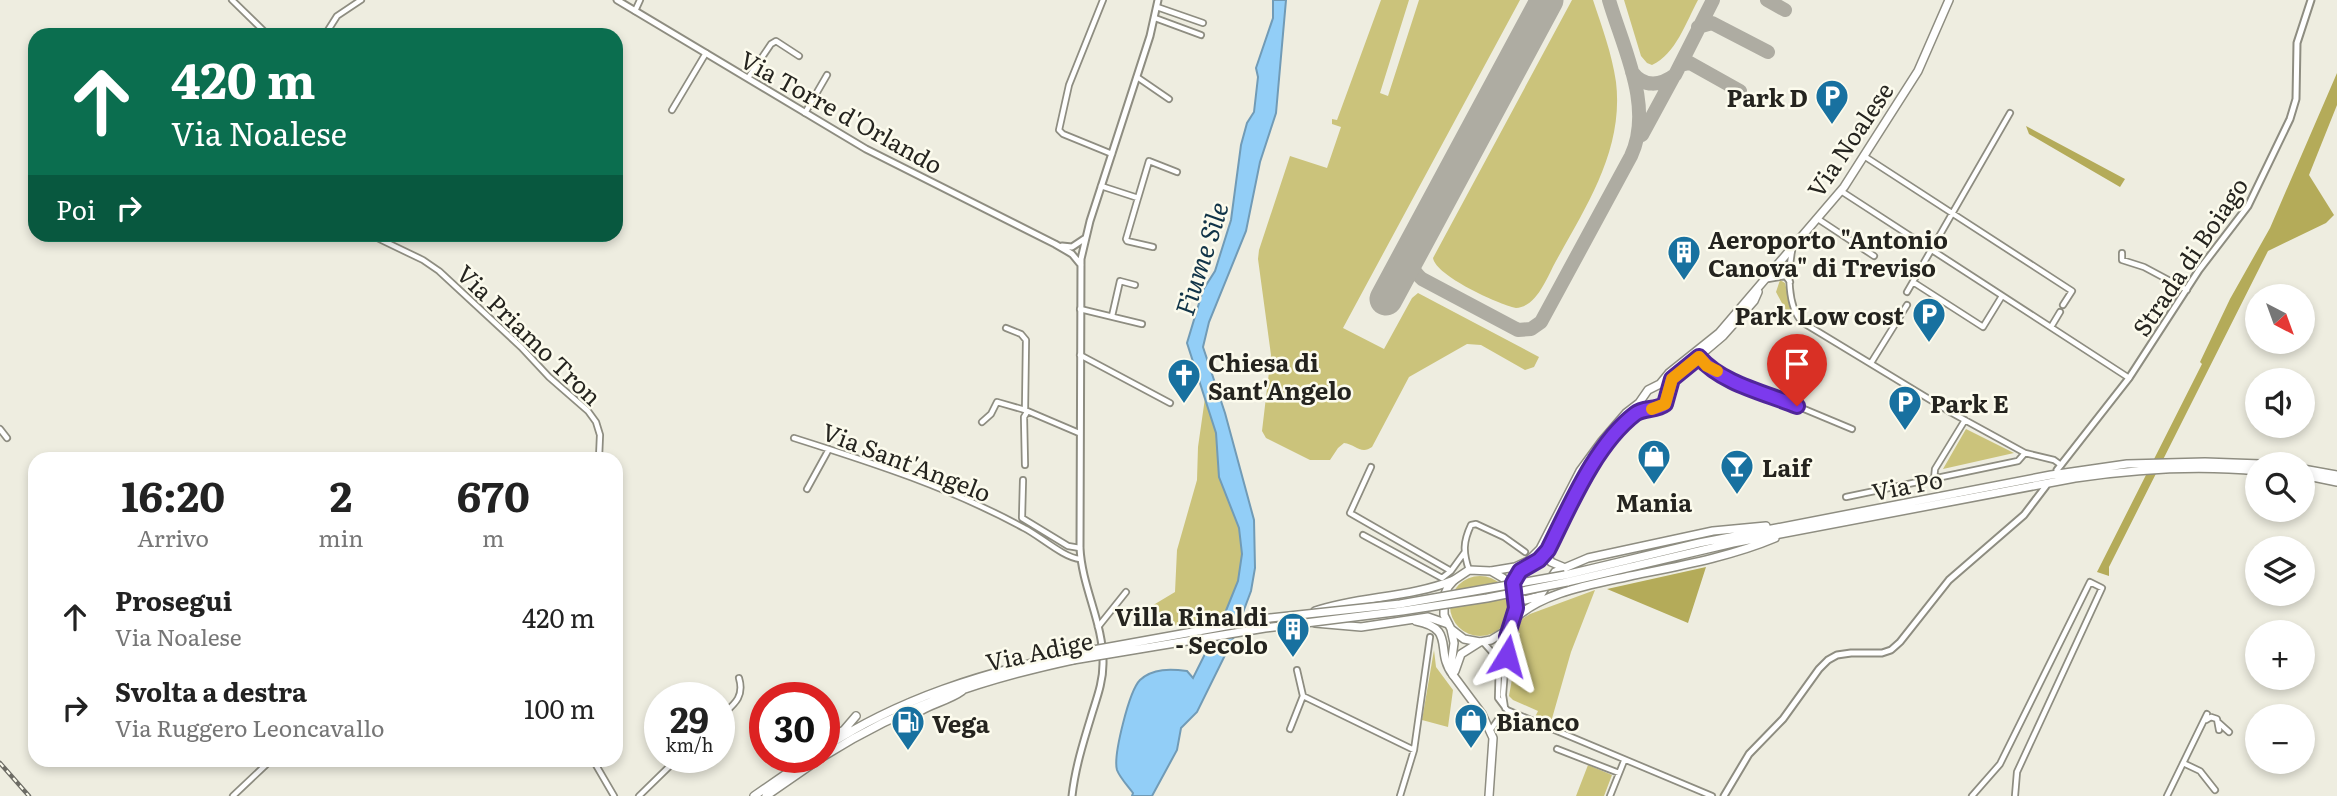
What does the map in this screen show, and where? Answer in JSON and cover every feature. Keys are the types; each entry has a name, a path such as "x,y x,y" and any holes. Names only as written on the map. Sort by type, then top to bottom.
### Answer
{"main road":[{"name":"Via Noalese","path":"1656,387 1670,373 1732,327 1754,301 1767,279 1841,191 1918,71 1949,0"},
{"name":"Via Noalese","path":"1666,394 1672,379 1697,355"},
{"path":"1306,618 1335,604 1426,590 1469,570 1491,571 1520,565 1540,549 1590,455 1648,390 1656,387 1662,389 1666,394 1665,404 1634,415 1596,458 1546,552 1539,560 1517,574 1513,592 1516,608 1511,624"},
{"path":"1645,396 1646,402 1654,408"},
{"name":"Via Po","path":"1792,528 2051,475 2127,464 2245,463"},
{"name":"Via Po","path":"1565,575 1699,543 2116,472 2205,468 2245,470"},
{"path":"2315,471 2337,475"},
{"path":"2315,477 2337,482"},
{"path":"1489,796 1492,728 1455,671 1461,654 1482,642 1498,637 1524,610 1584,585 1751,548 1792,528"},
{"path":"1546,552 1551,562 1565,575"},
{"path":"1491,571 1503,578 1513,592 1525,600 1540,596 1555,572 1565,575"},
{"name":"Via Adige","path":"840,737 929,693 989,673 1306,618 1427,608 1487,598 1565,575"},
{"path":"1452,576 1443,606 1454,643 1452,675"},
{"path":"1306,618 1361,627 1428,617 1449,626 1464,639 1482,642"},
{"path":"1412,620 1428,623 1437,629 1444,642 1447,668 1482,714 1493,738"},
{"name":"Via Adige","path":"840,747 887,720 969,686 1072,657"},
{"path":"913,716 921,709 954,697 969,686"},
{"path":"840,733 856,716"},
{"path":"754,796 787,773"},
{"name":"Via Adige","path":"766,796 799,773"}],"street":[{"path":"232,0 261,28"},
{"path":"329,28 337,16 361,0"},
{"name":"Via Torre d'Orlando","path":"617,0 866,149 1071,251 1081,265"},
{"path":"635,11 640,0"},
{"path":"1103,0 1069,85 1059,130 1112,154"},
{"name":"Strada di Boiago","path":"2059,467 2129,378 2199,270 2248,206 2290,119 2296,99 2297,43 2311,0"},
{"path":"1072,796 1080,755 1102,677 1103,650 1080,559 1079,309 1082,253 1155,18 1157,3 1203,23"},
{"path":"1155,18 1200,35"},
{"path":"748,78 771,44 776,41 799,56"},
{"path":"672,110 706,53"},
{"path":"805,113 827,75"},
{"path":"1137,77 1169,99"},
{"path":"1907,292 2010,113"},
{"path":"1864,156 2072,291 2063,305"},
{"path":"1153,247 1126,239 1138,198 1150,161 1177,172"},
{"path":"1101,186 1138,198"},
{"path":"1841,191 2129,378"},
{"path":"1818,219 1874,256"},
{"path":"1071,251 1085,239"},
{"name":"Via Priamo Tron","path":"386,242 439,271 588,411 596,422 600,435 599,452"},
{"path":"1787,276 1792,250"},
{"path":"1071,251 1082,253"},
{"path":"2122,253 2122,260 2144,267 2187,290"},
{"path":"1778,266 1786,269 1791,283 1794,312 1799,319 1965,420 2025,453 2054,460 2059,467"},
{"path":"1767,279 1787,276"},
{"path":"1112,316 1120,281 1135,285"},
{"path":"1913,282 1983,327 2002,296"},
{"path":"1871,363 1907,305"},
{"path":"1079,309 1142,324"},
{"path":"2050,327 2060,312"},
{"path":"1006,328 1021,334 1026,340 1025,465"},
{"path":"1079,355 1170,403"},
{"path":"1697,355 1707,366 1737,382 1852,429"},
{"path":"982,422 991,414 997,402 1079,433"},
{"path":"1934,479 1935,469 1965,420"},
{"path":"0,429 7,438"},
{"name":"Via Sant'Angelo","path":"794,438 909,475 961,496 1080,559"},
{"path":"807,489 829,449"},
{"path":"1846,497 2018,461 2025,453"},
{"path":"1371,467 1350,513 1452,576"},
{"name":"Via Sant'Angelo","path":"1023,480 1022,517 1068,546 1080,548"},
{"path":"1724,796 1749,754 1797,703 1819,669 1838,655 1882,653 1891,650 1949,580 2024,515 2046,486"},
{"path":"1452,576 1464,553 1471,525 1476,524 1503,537 1525,552"},
{"path":"1363,535 1442,578 1452,576"},
{"path":"1464,553 1469,570"},
{"path":"1972,796 2000,764 2090,582 2102,588 2017,772 2015,796"},
{"path":"1098,627 1126,592"},
{"path":"1505,709 1503,695 1511,624"},
{"path":"1400,796 1414,750 1430,637"},
{"path":"1482,642 1499,660 1497,691 1499,702 1505,709 1709,795"},
{"path":"1290,729 1303,696 1297,670"},
{"path":"735,702 742,689 738,678"},
{"path":"1303,696 1414,750"},
{"path":"1492,728 1499,718 1513,714"},
{"path":"2167,796 2207,714"},
{"path":"2204,721 2214,717 2228,732"},
{"path":"2219,722 2219,730"},
{"path":"1557,749 1619,773"},
{"path":"1610,796 1624,761"},
{"path":"2183,763 2200,771 2215,790"},
{"path":"233,796 264,767"},
{"path":"597,767 614,796"},
{"path":"639,796 663,773"}],"shaded area":[{"path":"1381,0 1409,0 1380,93 1388,96 1419,0 1520,0 1343,328 1384,349 1412,298 1418,293 1539,357 1534,367 1525,370 1481,345 1467,344 1409,377 1372,447 1361,450 1344,443 1330,460 1310,460 1266,438 1262,431 1271,355 1259,250 1290,156 1327,168 1341,127 1332,124 1332,119 1337,120"},
{"path":"1572,0 1593,0 1603,30 1616,82 1614,130 1601,176 1545,283 1536,297 1516,308 1456,281 1437,265 1433,258"},
{"path":"1624,0 1698,0 1674,45 1652,65 1641,56"},
{"path":"2337,73 2337,105 2309,175 2334,215 2326,223 2268,251 2251,284 2245,284 2245,297 2109,567 2109,576 2097,572 2202,364 2200,362 2230,299 2270,228"},
{"path":"2026,126 2125,179 2120,187 2029,134"},
{"path":"1780,280 1785,283 1792,314 1789,316 1776,292"},
{"path":"1205,398 1216,433 1219,477 1239,528 1242,554 1238,581 1223,618 1164,627 1150,607 1175,592 1177,550 1197,480 1198,447"},
{"path":"1966,429 2014,453 1943,469"},
{"path":"1706,567 1688,623 1607,589"},
{"path":"1474,576 1486,576 1505,589 1510,606 1508,618 1497,631 1486,636 1474,636 1455,623 1450,612 1450,600 1463,581"},
{"path":"1595,590 1571,652 1551,722 1535,717 1538,711 1509,696 1520,633 1516,632 1522,619"},
{"path":"1434,650 1436,667 1453,690 1448,727 1422,720"},
{"path":"1588,765 1612,775 1604,796 1576,796"}],"water":[{"path":"1273,0 1286,0 1276,113 1260,162 1246,231 1209,322 1203,347 1225,413 1254,520 1255,568 1251,591 1233,639 1197,712 1181,728 1177,750 1152,796 1132,796 1133,793 1118,773 1116,763 1123,724 1136,686 1145,676 1162,670 1187,671 1193,678 1238,581 1242,554 1239,528 1219,477 1216,433 1187,343 1203,290 1215,271 1231,220 1241,145 1247,123 1254,112 1258,77 1256,68 1273,18"}],"taxiway":[{"path":"1416,244 1412,263 1422,279 1518,330 1531,329 1541,322 1631,156 1637,137 1638,98 1634,78 1609,0"},
{"path":"1632,72 1642,81 1652,84 1675,75 1713,0"},
{"path":"1767,0 1785,10"},
{"path":"1698,27 1712,23 1768,52"},
{"path":"1680,65 1690,63 1740,91"},
{"path":"1642,135 1674,76"}],"runway":[{"path":"1386,299 1547,0"}],"railway":[{"path":"0,763 29,796"}],"slow traffic":[{"path":"1652,409 1665,404 1672,379 1699,357 1707,366 1717,371"}],"place":[{"name":"Park D","path":"1832,126"},
{"name":"Aeroporto \"Antonio Canova\" di Treviso","path":"1684,282"},
{"name":"Park Low cost","path":"1929,344"},
{"name":"Chiesa di Sant'Angelo","path":"1184,405"},
{"name":"Park E","path":"1905,432"},
{"name":"Mania","path":"1654,486"},
{"name":"Laif","path":"1737,496"},
{"name":"Villa Rinaldi - Secolo","path":"1293,659"},
{"name":"Bianco","path":"1471,750"},
{"name":"Vega","path":"908,752"}],"route":[{"path":"1507,656 1509,626 1516,608 1512,590 1516,577 1520,571 1545,555 1596,458 1636,413 1657,409 1665,404 1669,384 1682,370 1699,357 1707,366 1720,373 1797,406"}],"water label":[{"name":"Fiume Sile","path":"1200,258"}]}
